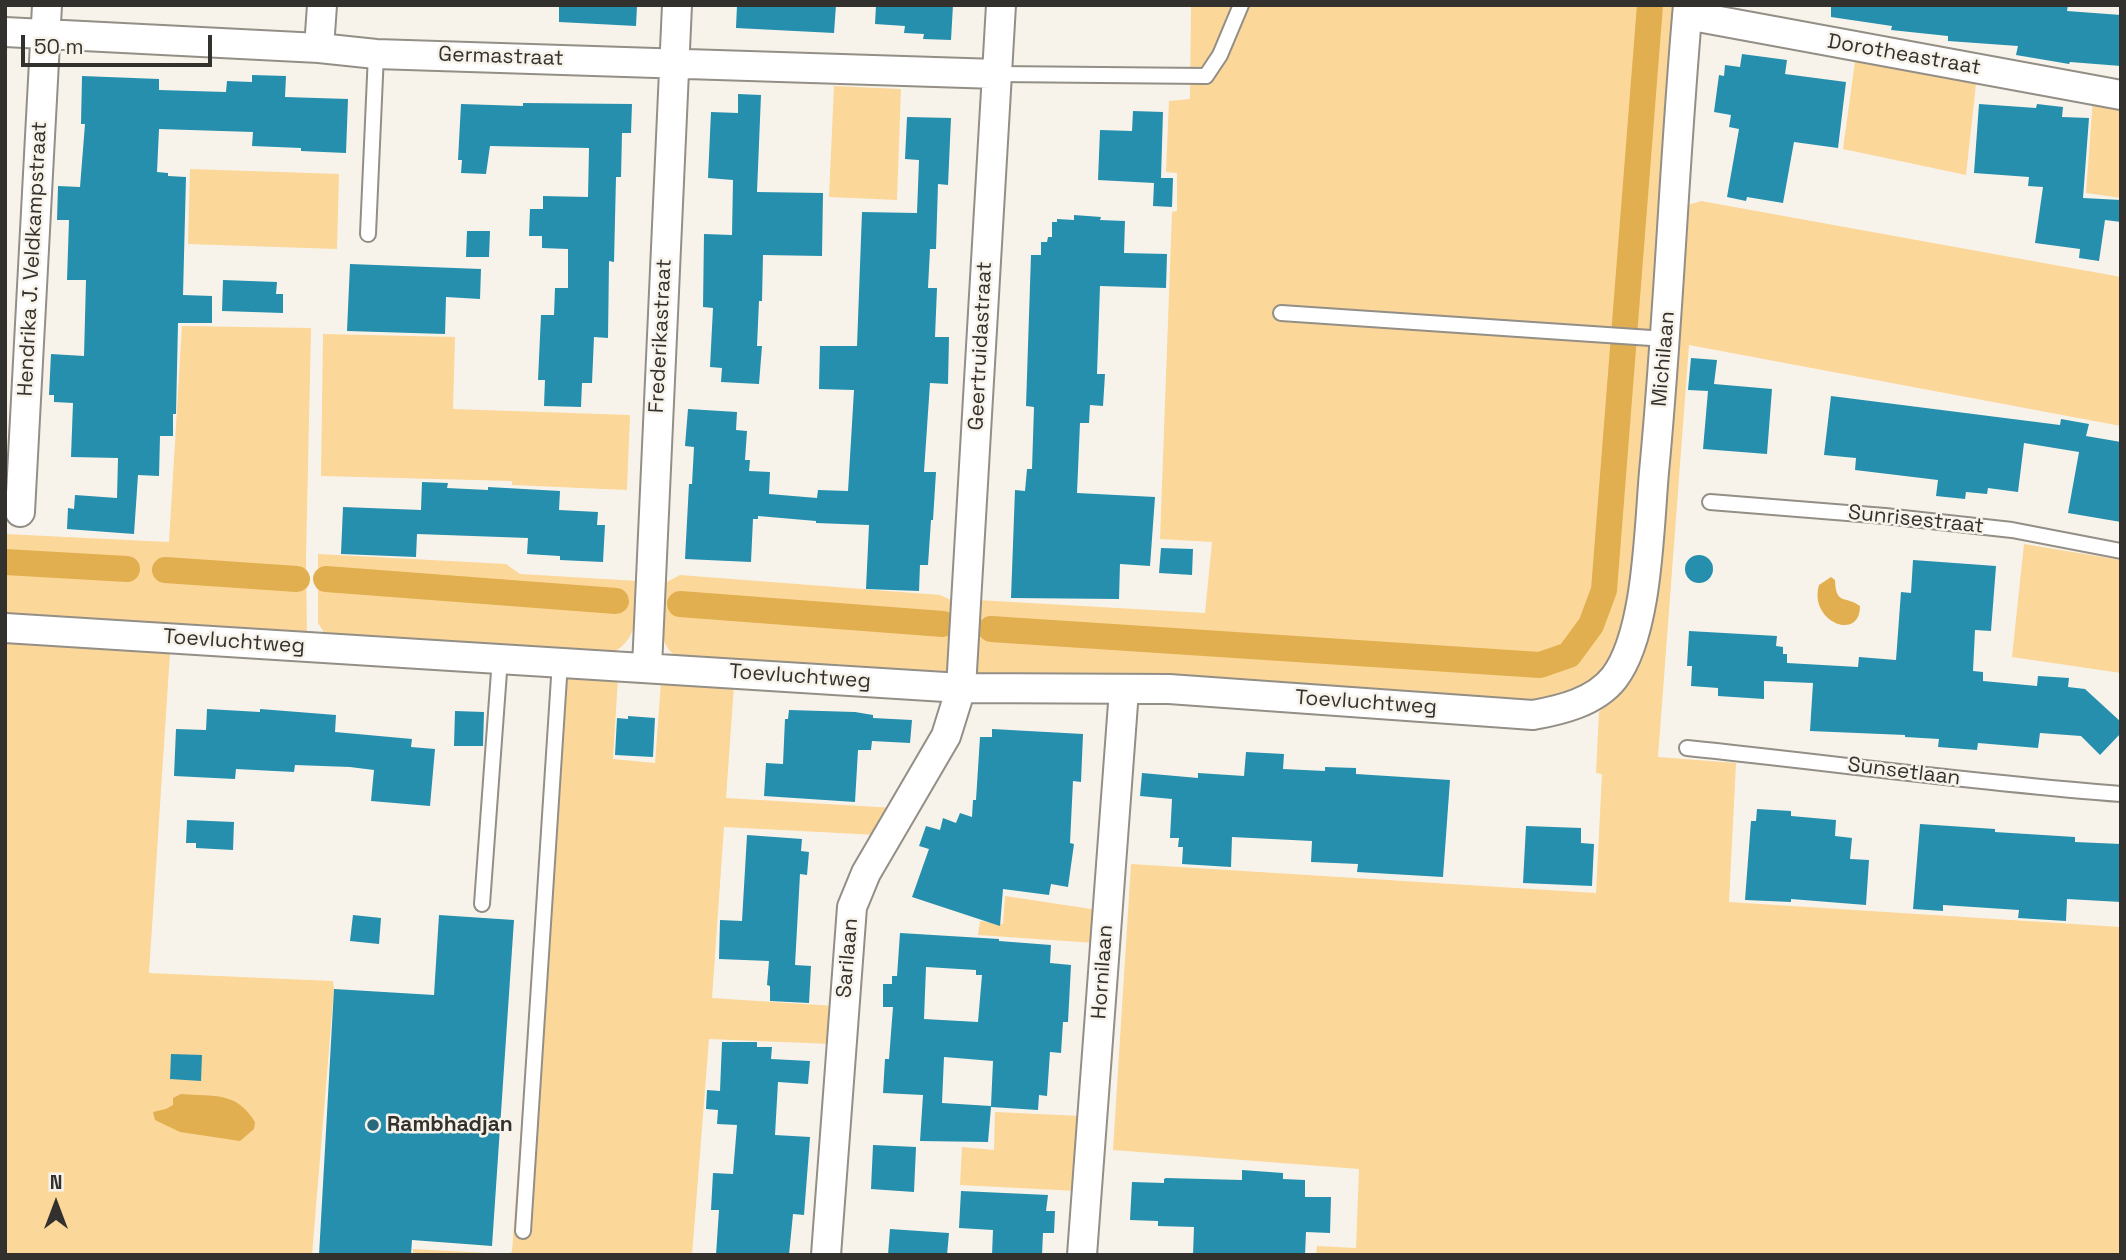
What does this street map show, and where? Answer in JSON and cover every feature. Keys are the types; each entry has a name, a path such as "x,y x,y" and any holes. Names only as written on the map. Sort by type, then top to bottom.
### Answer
{"street":[{"name":"Hendrika J. Veldkampstraat","path":"20,512 47,5"},
{"path":"319,48 322,5"},
{"name":"Frederikastraat","path":"647,667 677,5"},
{"name":"Geertruidastraat","path":"961,688 1000,5"},
{"name":"Dorotheastraat","path":"1687,10 2121,95"},
{"name":"Michilaan","path":"1591,696 1613,680 1627,656 1642,603 1666,339 1687,10"},
{"name":"Germastraat","path":"5,32 319,48 376,54 997,74"},
{"name":"Toevluchtweg","path":"5,628 961,688 1168,689 1533,715 1566,709 1591,696"},
{"name":"Sarilaan","path":"826,1255 852,907 866,873 946,736 961,688"},
{"name":"Hornilaan","path":"1082,1255 1124,690"}],"lane":[{"path":"997,74 1206,76 1220,55 1241,5"},
{"path":"368,234 376,54"},
{"path":"1280,313 1666,339"},
{"name":"Sunrisestraat","path":"1710,502 1885,516 2011,530 2121,551"},
{"path":"482,904 500,658"},
{"path":"523,1231 560,662"},
{"name":"Sunsetlaan","path":"1687,748 1880,768 2034,788 2121,794"}],"shaded area":[{"path":"1191,5 1680,5 1630,603 1612,655 1590,680 1578,689 1551,698 1503,702 978,674 974,666 977,600 1205,613 1212,542 1160,539 1172,212 1177,211 1177,173 1166,172 1169,101 1190,99"},
{"path":"1856,54 1977,75 1966,175 1843,149"},
{"path":"834,86 901,89 897,200 829,197"},
{"path":"2093,98 2121,103 2121,198 2086,193"},
{"path":"190,169 339,174 337,249 188,244"},
{"path":"1701,201 2121,277 2121,426 1689,345 1658,757 1736,763 1729,902 2121,927 2121,1255 1316,1255 1317,1246 1356,1248 1359,1169 1113,1150 1131,864 1596,893 1602,774 1596,773 1599,712 1636,668 1647,643 1654,614 1684,206"},
{"path":"182,326 311,328 307,637 5,619 5,534 169,542"},
{"path":"323,334 455,337 453,409 630,415 627,490 512,485 512,481 321,476"},
{"path":"2024,544 2121,560 2121,673 2012,657"},
{"path":"318,554 506,564 520,574 638,581 636,622 628,640 612,653 325,634 318,623"},
{"path":"680,575 940,595 949,599 955,607 951,667 945,674 682,660 666,646 660,617 661,585"},
{"path":"1831,577 1835,580 1839,597 1860,606 1858,617 1852,623 1835,623 1821,609 1819,585"},
{"path":"5,643 170,653 149,973 333,981 312,1255 5,1255"},
{"path":"557,674 618,678 613,759 655,763 661,682 734,685 726,798 895,808 877,835 724,827 712,998 835,1006 832,1044 709,1039 692,1255 413,1255 413,1249 506,1254 512,1252 543,819"},
{"path":"1005,896 1098,910 1095,943 978,935 980,921 1003,924"},
{"path":"181,1094 232,1100 248,1112 255,1122 254,1129 240,1141 180,1132 155,1120 153,1112 173,1105 173,1098"},
{"path":"995,1112 1081,1116 1077,1191 960,1185 962,1147 994,1150"}],"building":[{"path":"559,5 637,6 636,26 559,22"},
{"path":"737,5 836,5 834,33 736,28"},
{"path":"876,5 953,5 951,40 923,39 924,34 904,33 905,26 875,24"},
{"path":"1831,5 2068,5 2067,11 2121,15 2121,66 2069,64 2016,55 2018,46 1948,41 1948,36 1891,30 1892,26 1831,17"},
{"path":"1742,54 1787,60 1785,74 1846,82 1838,148 1794,142 1783,203 1747,197 1746,201 1727,197 1739,129 1729,127 1731,115 1714,112 1719,75 1724,76 1725,65 1740,67"},
{"path":"252,75 286,76 285,97 348,99 346,153 252,146 253,132 159,129 157,172 186,177 183,295 212,296 212,323 178,323 173,436 160,436 159,476 138,475 134,534 67,529 68,508 74,509 75,495 117,498 118,458 71,457 73,403 54,402 54,395 49,395 51,354 84,356 86,280 67,280 69,220 57,220 58,186 80,187 85,124 81,124 82,76 159,79 159,90 226,92 227,81 252,82"},
{"path":"738,94 761,95 757,192 823,193 822,256 763,255 757,346 762,346 759,384 721,382 722,368 710,367 713,308 703,307 704,234 732,235 733,180 708,178 711,112 738,113"},
{"path":"523,103 632,104 631,133 622,133 621,177 616,177 614,262 609,261 608,338 594,337 592,383 582,383 581,407 544,406 545,380 538,380 541,315 554,315 555,288 568,288 568,249 542,248 542,236 529,236 530,209 543,209 543,196 588,197 589,148 490,146 486,174 461,173 462,160 458,160 461,104 523,106"},
{"path":"1979,104 2063,107 2062,117 2089,118 2083,198 2121,200 2121,222 2105,220 2099,261 2079,258 2080,249 2035,243 2043,187 2028,186 2029,177 1974,173"},
{"path":"1133,111 1163,112 1161,178 1173,178 1172,207 1153,206 1154,183 1098,180 1100,130 1132,131"},
{"path":"907,117 951,118 948,185 938,184 936,249 930,249 928,288 937,288 935,337 949,337 948,384 930,383 924,472 936,472 928,565 920,565 919,591 866,589 869,525 816,523 758,516 758,519 753,519 751,562 685,559 694,447 685,446 688,409 737,412 736,430 747,431 745,460 750,460 749,471 770,472 769,494 817,498 818,490 848,491 854,390 819,389 820,346 857,346 862,212 917,213 919,160 905,159"},
{"path":"1074,215 1125,221 1124,253 1167,254 1166,288 1100,286 1097,374 1105,374 1103,406 1090,405 1089,423 1080,423 1077,493 1155,497 1150,566 1120,564 1119,599 1011,598 1015,490 1025,491 1027,469 1032,469 1034,407 1026,406 1031,255 1041,255 1041,242 1047,242 1048,237 1052,237 1052,222 1057,222 1057,219 1074,220"},
{"path":"467,231 490,231 489,257 466,257"},
{"path":"350,264 481,269 480,299 446,297 445,334 347,331"},
{"path":"223,280 277,282 276,294 283,294 283,313 222,311"},
{"path":"1691,358 1717,360 1714,384 1772,389 1767,454 1703,449 1708,391 1688,390"},
{"path":"1831,396 2060,425 2061,419 2089,424 2086,436 2121,442 2121,522 2068,513 2079,452 2024,443 2018,492 1988,488 1987,494 1966,492 1965,499 1936,496 1938,480 1855,470 1856,458 1824,455"},
{"path":"422,482 448,483 447,488 560,491 559,510 598,512 597,525 605,525 603,562 560,560 560,556 527,554 528,538 417,534 416,557 341,554 343,507 421,510"},
{"path":"1161,548 1193,549 1192,575 1159,573"},
{"path":"1699,555 1709,559 1713,569 1709,579 1699,583 1689,579 1685,569 1689,559"},
{"path":"1913,560 1996,566 1991,631 1975,630 1973,671 1983,672 1983,681 2037,686 2038,676 2069,678 2068,687 2085,689 2121,722 2121,733 2100,755 2081,736 2040,733 2038,748 1978,743 1977,750 1938,747 1939,739 1810,731 1813,683 1764,681 1764,699 1718,696 1718,688 1691,686 1692,666 1687,666 1689,631 1777,636 1776,646 1783,647 1783,654 1787,654 1787,663 1858,667 1859,657 1896,660 1901,592 1911,593"},
{"path":"207,709 260,712 260,709 336,715 335,732 412,739 411,747 435,749 430,806 371,801 374,770 350,767 295,765 294,772 236,769 235,779 174,776 176,729 206,730"},
{"path":"789,710 855,712 873,715 873,718 912,720 910,743 872,741 871,750 858,750 855,802 764,796 766,763 783,764 785,719 788,719"},
{"path":"455,711 484,712 483,746 454,746"},
{"path":"628,716 655,718 653,757 615,755 617,718 628,719"},
{"path":"992,729 1083,734 1081,782 1073,781 1070,843 1074,844 1068,887 1051,884 1049,895 1003,889 1000,926 912,897 929,849 919,846 926,826 940,830 943,818 956,823 960,813 972,817 973,800 976,800 980,737 992,737"},
{"path":"1246,752 1284,754 1283,769 1325,771 1325,767 1356,768 1356,774 1450,780 1443,877 1357,872 1358,864 1311,862 1312,841 1232,837 1231,867 1182,864 1183,847 1178,847 1179,838 1170,838 1172,799 1140,796 1142,773 1198,778 1198,773 1244,776"},
{"path":"1757,809 1791,811 1791,816 1836,820 1835,836 1852,838 1850,859 1869,860 1866,905 1791,899 1791,902 1745,900 1751,821 1756,821"},
{"path":"187,820 234,822 233,850 196,848 196,843 186,843"},
{"path":"1920,824 2075,837 2075,842 2121,844 2121,902 2067,899 2066,921 2018,918 2019,910 1943,905 1943,911 1913,909"},
{"path":"1526,826 1581,828 1581,843 1594,844 1592,886 1523,883"},
{"path":"747,835 802,839 801,851 809,852 807,875 800,874 795,965 811,966 809,1003 770,1001 770,986 767,985 769,961 719,959 720,920 742,921"},
{"path":"353,915 381,918 379,944 350,941"},
{"path":"439,915 514,920 492,1246 412,1240 411,1255 319,1255 334,989 434,995"},
{"path":"900,933 1051,945 1050,963 1071,965 1068,1022 1063,1022 1061,1053 1050,1052 1047,1096 1039,1095 1038,1110 991,1107 988,1142 920,1141 923,1095 883,1093 893,1007 883,1007 883,984 892,984 892,976 897,976","holes":["926,967 976,970 976,975 982,975 978,1022 924,1019","944,1057 993,1061 991,1106 942,1103"]},
{"path":"722,1042 757,1042 757,1047 772,1047 771,1059 810,1061 808,1084 778,1082 775,1135 810,1137 804,1215 793,1214 789,1255 716,1255 719,1210 711,1210 713,1173 733,1174 737,1125 717,1124 718,1110 706,1109 707,1090 720,1091"},
{"path":"171,1054 202,1055 201,1081 170,1079"},
{"path":"873,1145 916,1147 914,1192 871,1189"},
{"path":"1242,1170 1283,1173 1283,1179 1305,1180 1305,1197 1331,1197 1330,1233 1306,1232 1305,1255 1193,1255 1194,1227 1158,1226 1158,1221 1130,1220 1132,1182 1164,1183 1166,1178 1242,1180"},
{"path":"961,1191 1048,1195 1046,1211 1055,1211 1054,1233 1043,1233 1042,1255 992,1255 993,1230 959,1228"},
{"path":"890,1229 949,1233 947,1255 888,1255"}],"waterway":[{"path":"991,629 1540,665 1569,655 1591,625 1604,590 1650,5"},
{"path":"5,562 127,569"},
{"path":"165,570 297,579"},
{"path":"326,579 616,601"},
{"path":"680,604 943,624"}],"place":[{"name":"Rambhadjan","path":"373,1125"}]}
